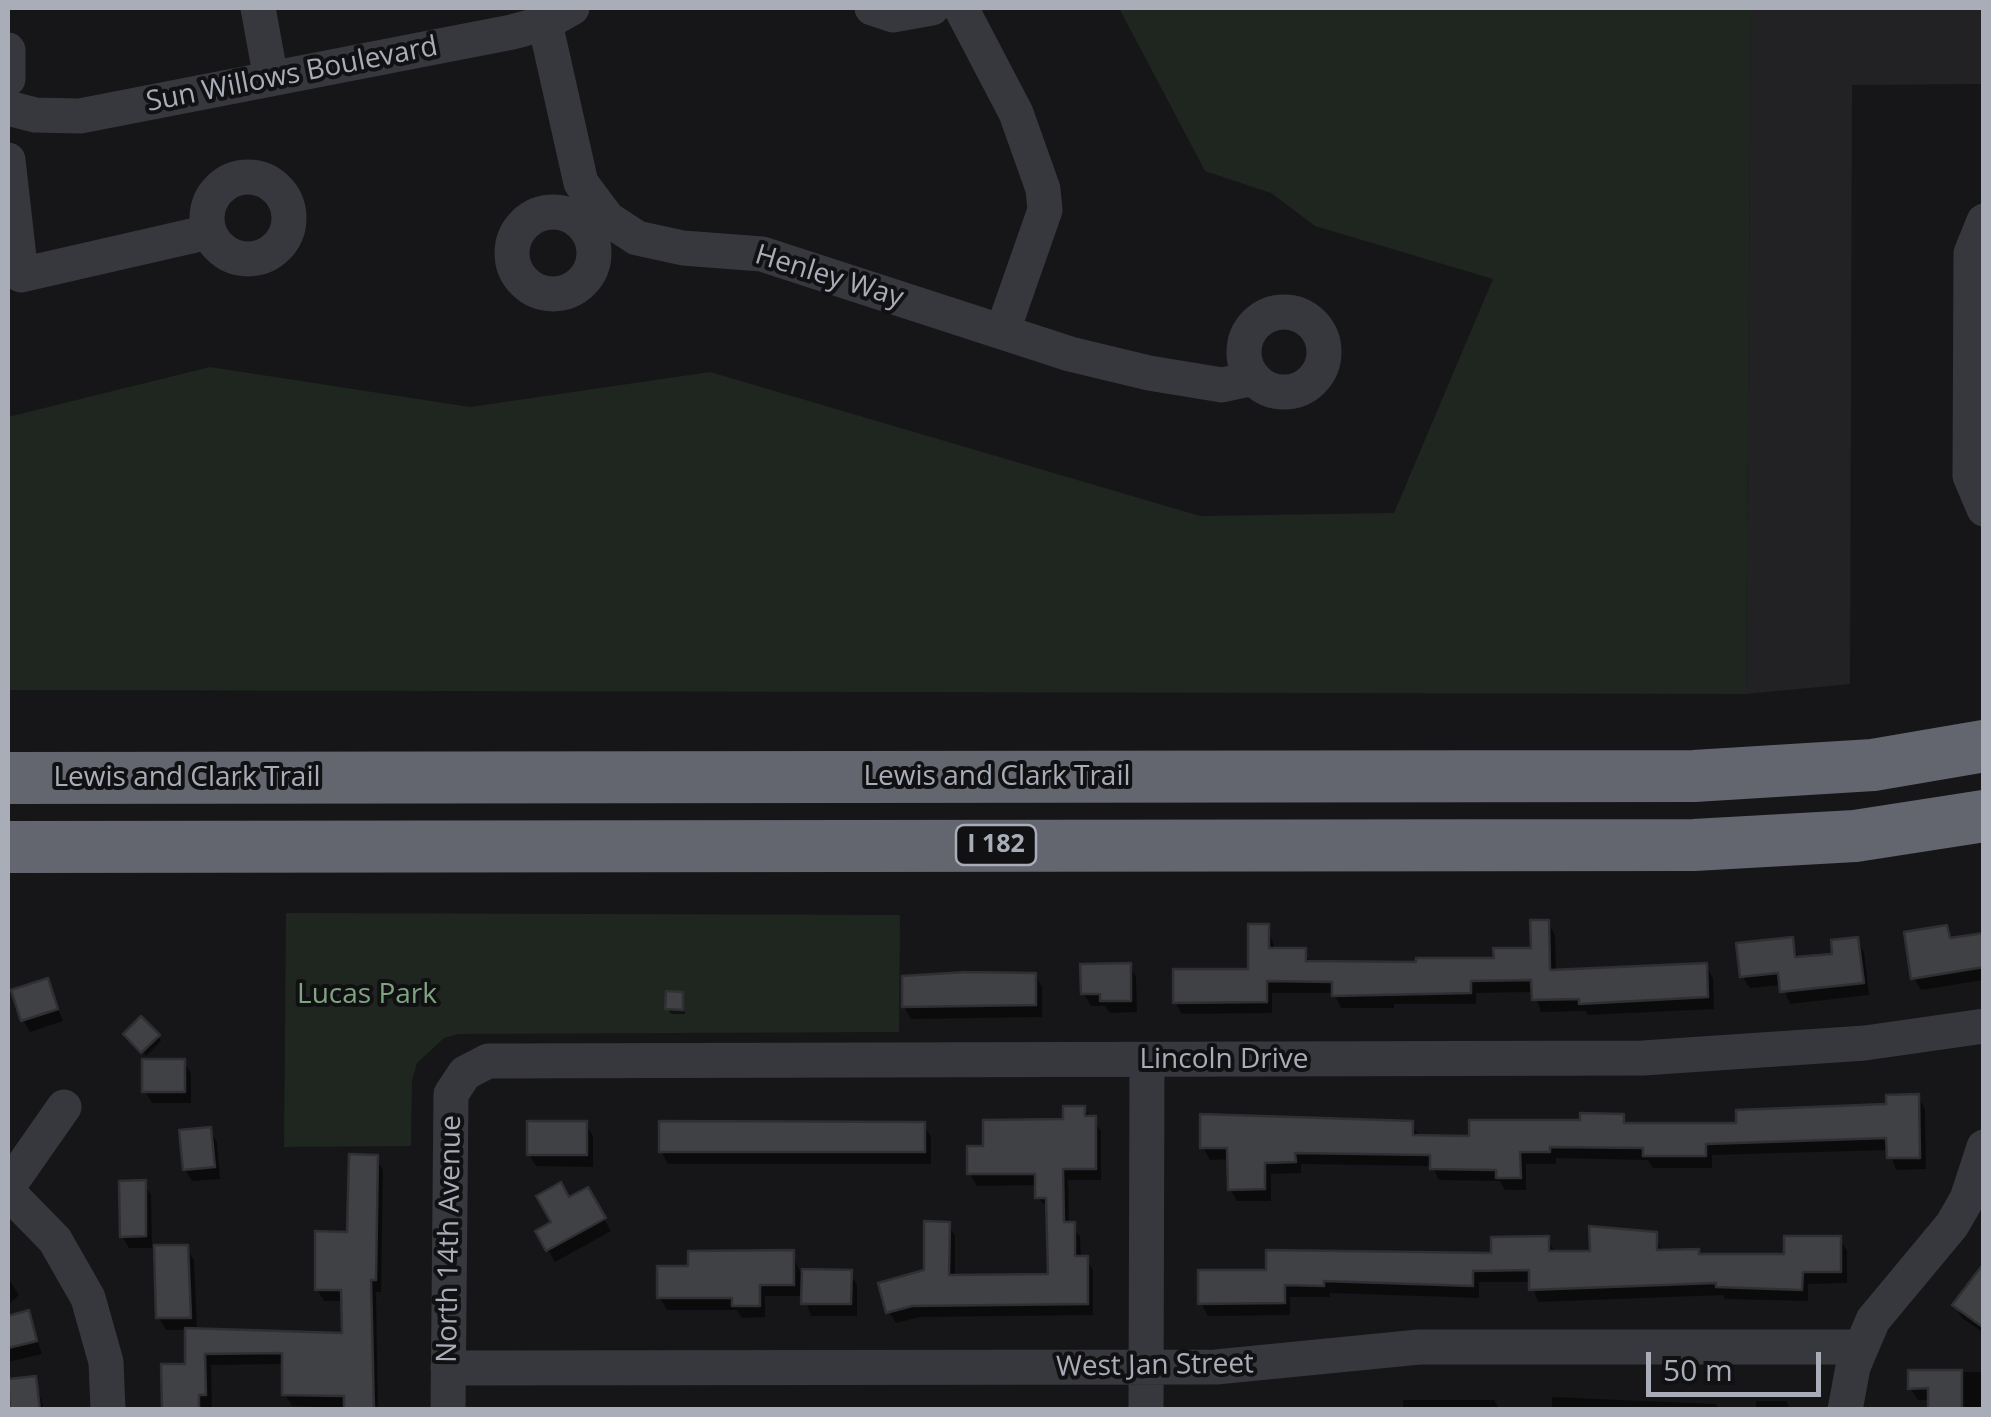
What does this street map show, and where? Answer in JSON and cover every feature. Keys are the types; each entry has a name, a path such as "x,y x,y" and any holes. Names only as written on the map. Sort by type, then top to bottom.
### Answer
{"highway":[{"name":"Lewis and Clark Trail","path":"8,778 1694,776 1795,773 1971,747"},
{"name":"I 182","path":"8,846 1694,845 1855,836 1984,816"}],"street":[{"path":"258,8 271,79"},
{"path":"872,8 893,15 932,8"},
{"path":"961,8 1016,113 1043,189 1045,210 1003,330"},
{"name":"Sun Willows Boulevard","path":"8,108 35,116 80,116 271,79 559,15"},
{"name":"Henley Way","path":"559,15 568,138 587,213 647,241 762,254 1070,354 1222,385 1254,378"},
{"path":"8,50 8,79"},
{"path":"8,160 21,275 209,232"},
{"path":"1984,222 1971,254 1970,457 1972,490 1984,509"},
{"name":"Lincoln Drive","path":"465,1073 488,1061 1643,1058 1982,1032"},
{"path":"1146,1060 1146,1410"},
{"name":"North 14th Avenue","path":"448,1410 451,1094 465,1073"},
{"path":"64,1107 8,1190 55,1240 88,1298 106,1362 108,1410"},
{"path":"1845,1410 1860,1346 1873,1320 1952,1225 1967,1199 1984,1147"},
{"name":"West Jan Street","path":"448,1368 1146,1367 1265,1365 1420,1347 1860,1346"}],"shaded area":[{"path":"1751,8 1983,8 1983,84 1852,85 1850,684 1746,694"}],"green space":[{"path":"1119,8 1751,8 1746,694 8,690 8,417 210,367 470,407 710,372 1200,516 1394,513 1493,279 1315,226 1271,193 1205,171"},
{"name":"Lucas Park","path":"286,913 900,915 899,1032 458,1034 444,1038 417,1063 412,1080 411,1146 284,1147"}],"building":[{"path":"1530,920 1549,920 1550,970 1707,963 1708,997 1579,1004 1579,999 1532,1000 1531,980 1471,981 1471,993 1332,996 1332,982 1267,981 1267,1002 1173,1003 1173,969 1248,969 1248,924 1269,924 1269,948 1306,948 1306,961 1416,962 1416,958 1494,958 1493,948 1531,948"},
{"path":"1947,925 1950,938 1984,933 1984,967 1911,979 1904,932"},
{"path":"1793,937 1795,957 1832,954 1831,940 1858,937 1864,983 1780,992 1778,973 1740,977 1736,943"},
{"path":"1131,963 1131,1001 1100,1001 1100,994 1081,994 1080,964"},
{"path":"1036,973 1036,1005 902,1007 902,976"},
{"path":"48,978 58,1009 21,1021 11,990"},
{"path":"666,991 683,992 683,1010 665,1009"},
{"path":"141,1016 160,1035 141,1053 123,1034"},
{"path":"142,1059 185,1059 185,1092 142,1092"},
{"path":"1919,1094 1920,1158 1887,1158 1886,1138 1706,1144 1706,1156 1643,1156 1643,1148 1550,1147 1550,1152 1520,1152 1521,1178 1496,1178 1496,1170 1430,1169 1430,1155 1295,1153 1296,1162 1265,1163 1265,1189 1228,1190 1227,1148 1200,1148 1200,1114 1413,1121 1413,1135 1469,1136 1469,1120 1580,1120 1580,1113 1624,1114 1624,1123 1736,1123 1736,1110 1886,1104 1886,1095"},
{"path":"1063,1106 1085,1106 1085,1116 1096,1116 1096,1169 1063,1169 1064,1222 1075,1222 1075,1256 1088,1256 1088,1304 912,1306 886,1313 878,1283 924,1270 924,1221 950,1222 949,1275 1048,1274 1046,1198 1035,1198 1035,1174 967,1174 967,1146 983,1146 983,1120 1063,1119"},
{"path":"527,1121 587,1121 587,1155 527,1155"},
{"path":"659,1121 925,1122 925,1152 659,1152"},
{"path":"211,1127 215,1167 183,1170 179,1130"},
{"path":"349,1154 378,1155 376,1280 371,1280 374,1410 344,1410 344,1396 282,1395 282,1353 205,1354 206,1395 199,1395 199,1410 162,1410 161,1364 185,1364 185,1328 342,1333 341,1290 315,1290 315,1231 347,1232"},
{"path":"146,1180 146,1236 120,1237 119,1181"},
{"path":"561,1182 569,1197 588,1187 606,1218 546,1251 535,1231 551,1222 536,1196"},
{"path":"1589,1226 1657,1232 1657,1250 1699,1249 1699,1254 1784,1254 1784,1236 1841,1236 1841,1272 1803,1272 1802,1290 1716,1287 1716,1283 1529,1290 1529,1270 1473,1271 1473,1286 1324,1281 1324,1286 1285,1285 1285,1303 1198,1304 1198,1270 1266,1270 1266,1250 1491,1253 1491,1237 1549,1236 1549,1251 1590,1251"},
{"path":"154,1245 188,1245 191,1318 156,1318"},
{"path":"794,1250 794,1285 760,1285 760,1306 732,1306 732,1298 657,1298 657,1266 688,1266 688,1251"},
{"path":"1984,1263 1984,1328 1952,1305"},
{"path":"802,1269 852,1270 851,1304 801,1304"},
{"path":"29,1310 37,1341 8,1348 8,1316"},
{"path":"1908,1370 1962,1370 1962,1410 1928,1410 1928,1388 1908,1389"},
{"path":"36,1376 40,1410 10,1410 8,1379"}]}
